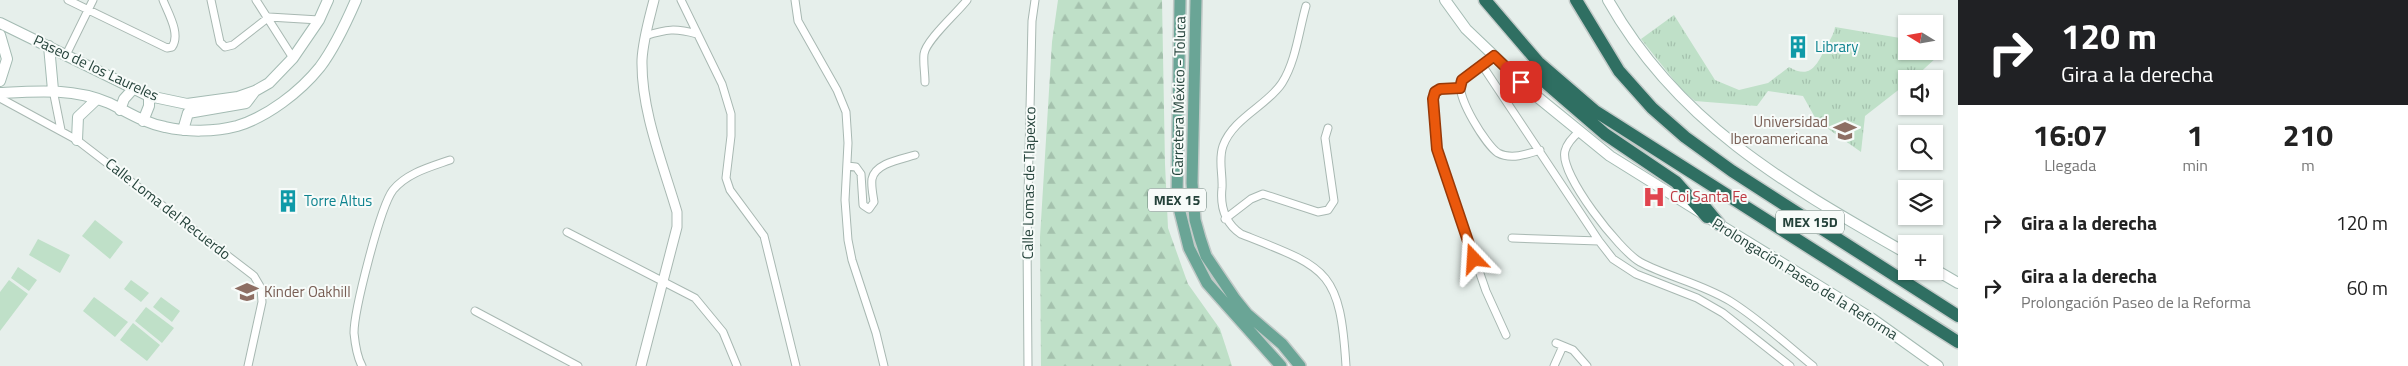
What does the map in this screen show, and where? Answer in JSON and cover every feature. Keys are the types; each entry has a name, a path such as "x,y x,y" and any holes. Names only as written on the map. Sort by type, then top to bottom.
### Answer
{"highway":[{"name":"MEX 15D","path":"1485,0 1538,62 1595,112 1958,342"},
{"name":"MEX 15D","path":"1576,0 1619,72 1652,108 1685,138 1732,171 1958,316"},
{"path":"1538,62 1547,84 1605,134 1676,182 1707,216"},
{"path":"1591,120 1684,180 1719,224"}],"main road":[{"name":"Paseo de los Laureles","path":"0,23 149,96 187,104 222,100 256,91 269,83 293,58 319,20 328,0"},
{"name":"Paseo de los Laureles","path":"0,93 53,90 97,99 143,121 183,130 236,126 263,114 293,93 321,66 343,29 356,0"},
{"name":"Carretera México - Toluca","path":"1180,0 1177,200 1189,248 1207,283 1280,366"},
{"name":"Carretera México - Toluca","path":"1196,0 1192,183 1195,220 1200,238 1206,256 1235,299 1248,314 1282,344 1300,366"},
{"name":"Prolongación Paseo de la Reforma","path":"1446,0 1466,29 1494,56 1535,95 1610,156 1871,318 1938,366"},
{"path":"1608,0 1651,63 1683,101 1714,130 1771,173 1898,249"},
{"path":"0,34 7,59 0,81"},
{"path":"49,46 53,90"},
{"path":"120,110 124,98 133,89"},
{"path":"183,130 188,114 242,104 250,100 256,91"},
{"path":"143,121 149,106 149,96"},
{"path":"77,140 78,117 97,99"},
{"path":"1943,274 1958,283"}],"street":[{"path":"68,0 167,48 172,47 176,36 163,0"},
{"path":"66,55 93,0"},
{"path":"211,0 220,42 225,47 233,45 269,17 319,20"},
{"path":"256,0 269,17 293,58"},
{"path":"641,366 677,227 677,212 647,109 643,82 645,36 654,0"},
{"path":"681,0 722,84 730,114 731,136 726,178 730,190 764,236 796,366"},
{"path":"795,0 798,21 837,90 846,112 848,144 845,200 848,240 852,260 876,333 884,366"},
{"path":"925,82 924,53 928,43 955,16 967,0"},
{"name":"Calle Lomas de Tlapexco","path":"1028,366 1027,240 1032,21 1035,0"},
{"path":"1306,6 1291,62 1282,83 1232,130 1223,146 1220,160 1223,178 1221,194 1225,219 1232,228 1241,234 1309,262 1331,284 1343,322 1346,366"},
{"path":"645,36 665,29 679,29 697,34"},
{"path":"1494,56 1462,80 1460,88 1461,98 1488,144 1499,153 1508,156 1524,155 1540,150"},
{"path":"1482,65 1540,150 1598,241 1614,259 1636,274 1697,298 1723,313 1790,366"},
{"path":"1460,88 1440,89 1435,92 1433,99 1437,149 1486,291 1506,335"},
{"path":"53,90 61,130"},
{"name":"Calle Loma del Recuerdo","path":"0,98 77,140 254,276 261,288 262,302 248,366"},
{"path":"1225,219 1251,199 1263,194 1318,212 1328,210 1334,200 1325,138 1328,128"},
{"path":"1580,131 1571,140 1564,152 1568,169 1581,193 1623,249 1639,262 1703,286 1731,302 1813,366"},
{"path":"847,166 856,167 861,174 863,204 869,209 874,202 872,179 875,171 880,167 915,155"},
{"path":"362,366 354,332 358,307 384,206 393,190 405,179 450,160"},
{"path":"568,232 695,298 723,332 737,366"},
{"path":"1512,238 1598,241"},
{"path":"475,311 578,366"},
{"path":"1554,366 1559,344 1572,350 1588,366"}],"green space":[{"path":"1058,0 1162,0 1168,228 1188,284 1220,329 1232,366 1041,366 1040,237 1052,42"},
{"path":"1674,15 1715,80 1739,90 1768,83 1789,67 1797,71 1808,71 1816,65 1835,27 1898,38 1898,60 1934,60 1923,70 1898,70 1898,90 1865,116 1861,152 1817,121 1803,96 1768,91 1757,106 1695,101 1681,89 1641,39"},
{"path":"95,220 123,242 110,259 82,236"},
{"path":"38,239 70,255 60,273 29,255"},
{"path":"18,267 37,280 29,291 11,278"},
{"path":"9,280 28,294 0,331 0,292"},
{"path":"131,280 149,293 141,302 124,289"},
{"path":"94,297 128,322 115,337 83,311"},
{"path":"161,297 180,311 172,322 153,307"},
{"path":"146,307 174,328 162,343 135,321"},
{"path":"133,323 160,345 147,361 120,340"}],"place":[{"name":"Library","path":"1798,47"},
{"name":"Universidad Iberoamericana","path":"1845,131"},
{"name":"Coi Santa Fe","path":"1654,197"},
{"name":"Torre Altus","path":"288,201"},
{"name":"Kinder Oakhill","path":"247,292"}],"route":[{"path":"1474,259 1437,149 1433,99 1435,92 1440,89 1460,88 1462,80 1494,56 1521,82"}]}
